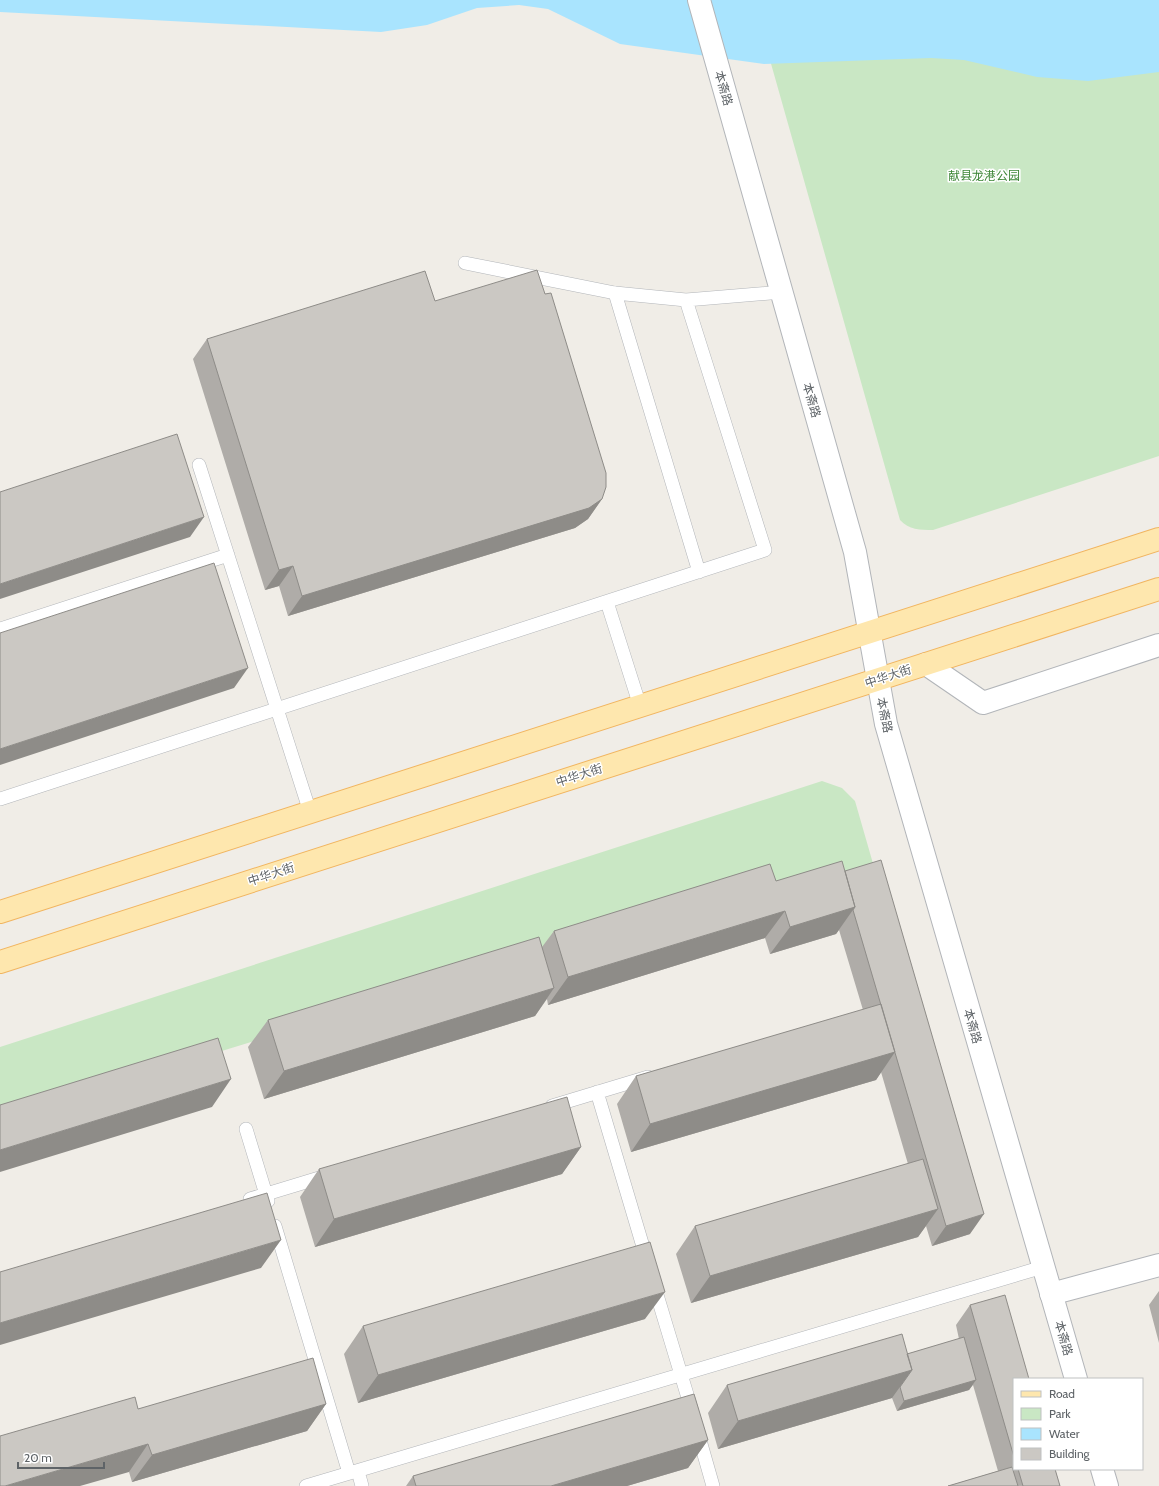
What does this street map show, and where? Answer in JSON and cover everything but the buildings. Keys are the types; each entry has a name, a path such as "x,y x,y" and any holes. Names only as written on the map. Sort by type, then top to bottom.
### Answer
{"main road":[{"path":"0,912 1159,539"},
{"name":"中华大街","path":"0,962 1159,589"}],"street":[{"name":"本斋路","path":"699,0 855,552 886,724 1076,1378"},
{"path":"926,664 983,703 1159,645"},
{"path":"1051,1294 1159,1265"},
{"path":"1102,1470 1107,1486"}],"lane":[{"path":"465,263 615,293 686,300 782,292"},
{"path":"615,293 699,572"},
{"path":"0,799 765,550 686,300"},
{"path":"199,465 310,812"},
{"path":"0,629 228,555"},
{"path":"607,602 640,706"},
{"path":"537,1111 658,1074"},
{"path":"597,1092 713,1486"},
{"path":"246,1129 353,1472 362,1486"},
{"path":"236,1203 341,1171"},
{"path":"306,1486 1043,1267"}],"green space":[{"name":"献县龙港公园","path":"753,0 1159,0 1159,456 933,530 911,528 900,520"},
{"path":"822,781 842,788 855,801 874,867 762,885 0,1119 0,1047"}],"water":[{"path":"0,0 1159,0 1159,72 1088,81 1037,77 964,60 931,58 764,64 620,44 548,9 519,5 477,8 427,25 381,32 0,12"}]}
